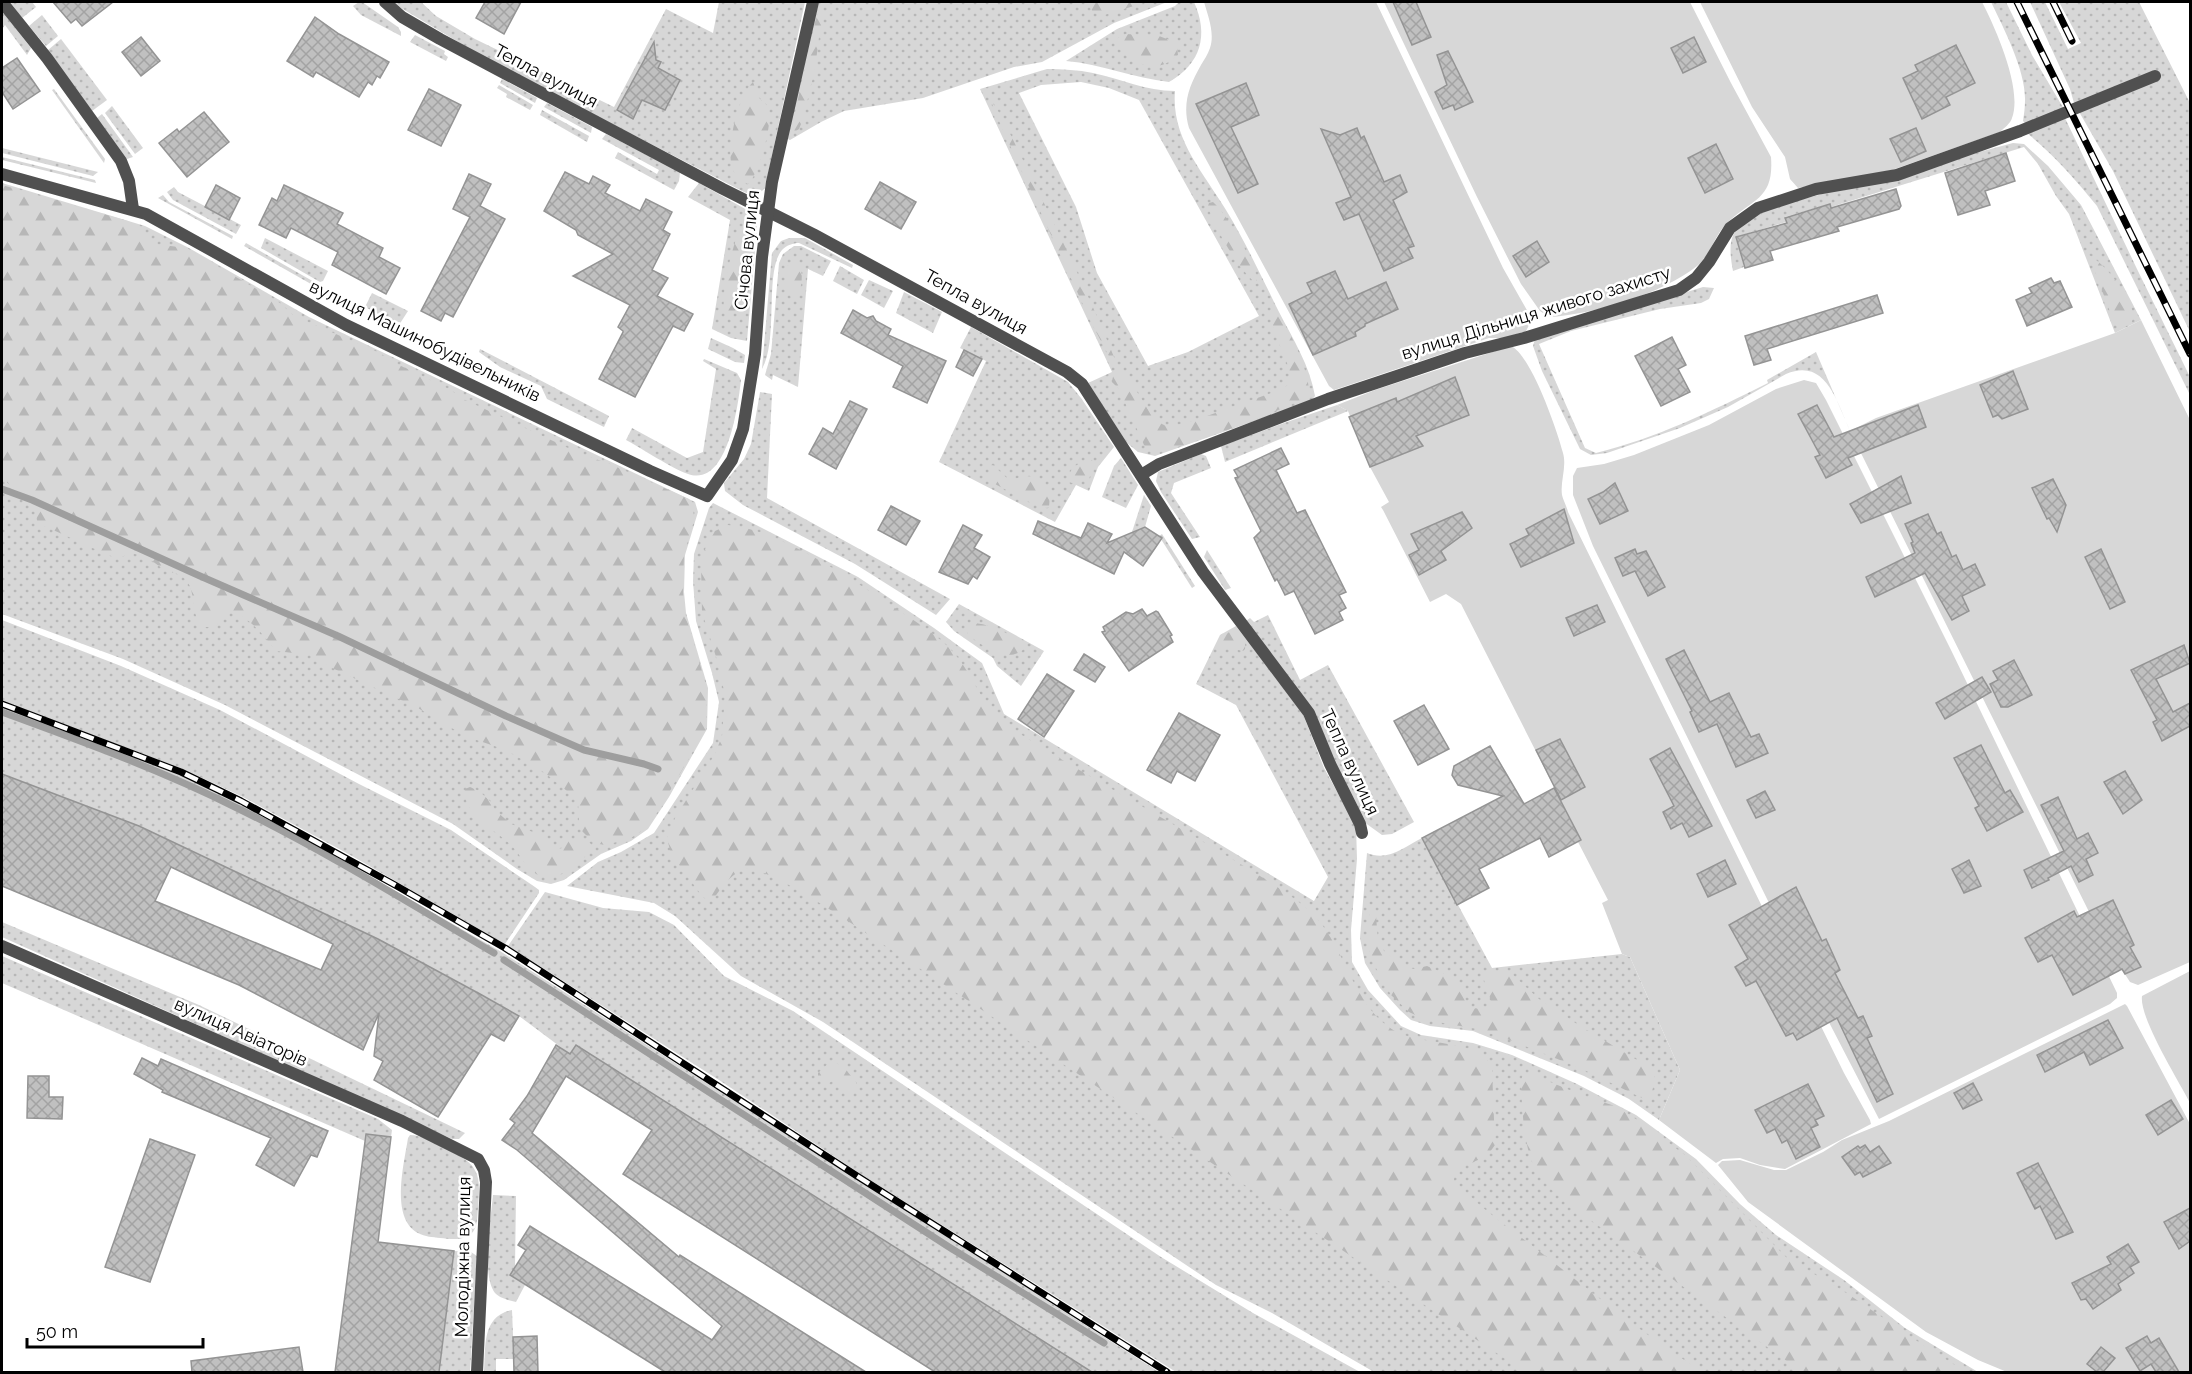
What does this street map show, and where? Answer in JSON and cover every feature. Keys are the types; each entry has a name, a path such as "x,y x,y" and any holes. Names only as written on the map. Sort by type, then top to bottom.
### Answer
{"street":[{"path":"2,2 121,161 129,181 133,209"},
{"name":"Тепла вулиця","path":"385,2 402,17 440,39 768,213 813,234 1067,372 1082,384 1203,572 1309,713 1330,764 1360,824 1362,833"},
{"name":"Січова вулиця","path":"707,496 732,460 743,429 755,354 762,257 772,182 813,2"},
{"name":"вулиця Дільниця живого захисту","path":"1141,475 1159,464 1328,399 1465,353 1524,338 1679,290 1696,278 1730,228 1758,208 1816,189 1897,175 2020,131 2155,76"},
{"name":"вулиця Машинобудівельників","path":"2,174 146,214 346,325 650,471 707,496"},
{"name":"вулиця Авіаторів","path":"2,946 391,1116 465,1151"},
{"name":"Молодіжна вулиця","path":"465,1151 478,1160 484,1170 486,1182 477,1372"}],"green space":[{"path":"10,2 32,2 36,7 22,18"},
{"path":"359,2 398,27 401,36 361,15 353,6"},
{"path":"394,2 421,2 436,16 475,39 614,107 666,9 713,33 719,2 805,2 765,188 752,195 744,192 492,62"},
{"path":"819,2 1167,2 1114,23 1042,62 1014,67 923,98 844,111 790,140 786,138"},
{"path":"1086,2 1147,2 1101,16 1093,12"},
{"path":"1179,2 1194,2 1199,14 1201,37 1199,48 1189,67 1169,82 1066,61 1117,29 1175,6"},
{"path":"1204,2 1376,2 1503,268 1528,312 1529,325 1526,331 1504,338 1489,338 1334,390 1329,386 1189,128 1186,111 1188,95 1208,52 1212,36"},
{"path":"1384,2 1690,2 1771,157 1771,171 1766,189 1761,196 1724,226 1702,261 1683,276 1627,301 1586,312 1549,317 1540,311 1521,284"},
{"path":"1700,2 1982,2 2000,42 2011,75 2014,106 2011,120 2000,132 1892,170 1798,188 1790,179 1785,157 1752,107"},
{"path":"1991,2 2006,2 2032,55 2064,109 2026,124 2023,121 2025,101 2022,77 2013,50"},
{"path":"2030,2 2045,2 2068,49 2081,43 2059,2 2139,2 2190,103 2190,332 2113,171 2074,103 2070,89"},
{"path":"822,3 824,15 815,69 803,119 799,129 790,135 815,22"},
{"path":"2,11 31,48 27,55 5,25 2,29"},
{"path":"42,15 58,36 46,46 29,26"},
{"path":"1126,34 1159,36 1172,41 1177,46 1178,55 1162,65 1153,66 1138,62 1116,46 1116,39"},
{"path":"415,35 445,51 444,54 448,57 446,61 410,42"},
{"path":"61,39 107,100 92,111 48,50"},
{"path":"1053,69 1087,72 1144,87 1175,91 1175,108 1183,139 1240,235 1300,353 1313,385 1315,396 1311,401 1155,456 1138,452 1127,443 1088,383 1112,372 980,89","holes":["1081,82 1109,88 1139,100 1259,316 1188,352 1148,366 1097,273 1076,207 1019,93 1041,85"]},
{"path":"502,79 537,98 535,103 500,83"},
{"path":"753,82 758,96 768,108 769,118 767,138 760,161 748,184 738,178 733,170 731,147 738,110"},
{"path":"499,85 533,105 530,110 506,97 507,94 497,88"},
{"path":"54,89 105,159 104,163 52,90"},
{"path":"990,99 1002,117 1076,269 1116,362 1114,366 1091,322"},
{"path":"547,103 592,127 591,133 544,107"},
{"path":"112,106 143,148 135,154 105,113"},
{"path":"542,110 589,136 587,142 540,115"},
{"path":"102,114 133,157 127,159 97,118"},
{"path":"2065,118 2190,377 2190,395 2097,206 2064,168 2027,133"},
{"path":"606,134 680,172 679,181 674,190 615,158 618,152 657,174 659,170 602,139"},
{"path":"2013,143 2024,144 2048,166 2081,205 2141,320 2115,333 2069,214 2038,164 2024,147 1831,207 1830,204 1785,217 1786,222 1736,237 1744,267 1733,271 1731,244 1733,235 1744,222 1777,206"},
{"path":"2,148 98,172 93,176 2,153"},
{"path":"2,157 95,180 96,183 2,160"},
{"path":"2,183 145,226 189,248 309,317 695,502 698,512 685,555 684,592 686,613 708,688 707,729 669,797 648,829 631,841 601,854 564,880 551,884 537,881 453,824 225,705 123,659 2,614"},
{"path":"699,183 747,210 757,227 747,341 731,338 712,329 730,220 688,197"},
{"path":"2,185 128,221 139,227 154,244 187,248 280,303 294,316 380,353 397,364 451,390 461,398 581,454 610,464 689,499 693,507 694,521 684,554 683,592 685,614 707,688 706,729 647,827 631,838 606,845 599,844 582,831 579,822 578,800 545,773 506,750 465,736 418,708 330,667 311,655 276,651 248,620 234,613 226,611 220,617 216,627 203,627 195,614 191,588 181,576 166,570 142,555 114,557 38,524 33,504 4,480 2,474"},
{"path":"174,187 178,192 241,225 236,234 173,200 167,192"},
{"path":"163,195 169,202 233,236 232,239 158,198"},
{"path":"1213,202 1226,217 1241,241 1253,265 1257,284 1243,270 1221,236 1208,206"},
{"path":"740,232 745,239 743,281 739,303 730,317 724,312 725,282"},
{"path":"265,238 328,271 323,281 320,282 261,248"},
{"path":"789,238 805,238 853,265 852,268 799,243 782,250 774,273 770,341 762,369 772,253 781,241"},
{"path":"246,243 316,283 318,288 244,246"},
{"path":"794,246 801,246 831,261 823,276 808,269 798,387 773,375 772,380 765,375 771,354 779,263 783,254"},
{"path":"2089,255 2109,273 2123,290 2133,316 2129,325 2122,325 2113,320"},
{"path":"794,264 800,267 802,280 794,301 787,289 785,276 787,266"},
{"path":"840,266 864,280 857,294 833,281"},
{"path":"869,280 893,291 884,308 861,295"},
{"path":"1703,287 1714,288 1709,299 1701,303 1660,309 1571,331 1539,344 1585,448 1596,453 1641,440 1684,423 1768,383 1767,380 1816,352 1837,401 1828,385 1820,377 1800,370 1786,374 1728,407 1680,428 1607,453 1591,455 1580,449 1542,371 1533,346 1535,339"},
{"path":"904,292 942,312 933,333 896,313"},
{"path":"372,293 408,311 399,325 367,308 366,305"},
{"path":"1273,307 1285,324 1297,349 1306,374 1309,395 1258,418 1184,445 1156,452 1148,449 1144,445 1119,389 1112,382 1120,366 1151,414 1158,422 1166,426 1193,421 1277,391 1289,384 1291,378 1273,326 1271,316"},
{"path":"2141,320 2190,420 2190,962 2138,985 2130,982 2104,942 1850,431 1876,418 2115,333"},
{"path":"971,327 1068,382 1114,447 1098,467 1089,491 1076,485 1055,522 939,462 986,361 960,348"},
{"path":"711,338 745,355 744,363 735,362 708,349"},
{"path":"1511,346 1519,352 1535,378 1560,442 1564,458 1562,495 1568,512 1844,1073 1870,1120 1871,1124 1785,1169 1760,1165 1740,1158 1723,1159 1716,1163 1659,1120 1680,1070 1630,957 1622,954 1602,903 1608,900 1578,842 1581,840 1461,604 1446,594 1430,602 1381,507 1389,502 1370,467 1348,411 1337,405 1375,390"},
{"path":"480,349 609,416 604,427 547,399 541,386 500,367 479,352"},
{"path":"704,359 737,373 741,380 740,392 722,457 713,469 702,475 688,474 626,440 632,428 687,458 703,452 716,369 703,361"},
{"path":"1804,380 1816,383 1826,400 1951,650 2117,993 2117,998 2110,1004 1879,1119 1803,972 1593,546 1573,495 1573,476 1577,468 1604,464 1634,455 1709,425 1776,389"},
{"path":"760,392 772,394 767,498 950,599 936,615 855,564 743,505 725,491 724,483 744,459 751,444"},
{"path":"1337,405 1348,411 1225,462 1221,446"},
{"path":"1201,454 1206,456 1211,468 1174,483 1171,493 1200,537 1192,539 1156,481 1158,472"},
{"path":"1121,458 1138,485 1126,508 1102,497 1114,466"},
{"path":"1088,459 1092,460 1094,465 1089,479 1069,482 1067,478 1073,467"},
{"path":"993,465 1010,481 1028,476 1042,482 1050,494 1049,507 1031,503 995,484 989,474"},
{"path":"1144,495 1151,506 1145,527 1132,532"},
{"path":"713,503 858,577 982,663 1004,714 1314,901 1328,877 1236,705 1196,684 1220,635 1236,626 1303,714 1324,768 1356,826 1357,859 1351,930 1352,962 1368,990 1401,1026 1421,1035 1473,1043 1512,1055 1577,1084 1636,1115 1696,1159 1740,1204 1776,1235 1844,1280 1905,1328 1978,1372 1374,1372 1272,1313 1216,1285 823,1022 741,976 675,916 654,903 567,886 598,862 654,833 713,743 719,702 696,621 693,581 694,554 709,508"},
{"path":"728,525 768,535 813,556 856,582 932,633 947,646 961,662 990,708 1005,724 1259,875 1304,906 1329,934 1365,1001 1376,1016 1390,1028 1411,1037 1461,1047 1485,1056 1492,1069 1495,1145 1487,1156 1455,1170 1454,1180 1484,1209 1599,1298 1660,1344 1703,1372 1525,1372 797,889 758,871 746,869 731,877 712,900 707,900 702,896 671,854 667,838 675,818 715,754 722,736 725,695 702,612 701,563 704,551 715,531"},
{"path":"1162,534 1195,586 1192,588 1159,536"},
{"path":"1207,550 1231,588 1225,590 1204,557"},
{"path":"959,604 1044,651 1021,686 997,666 993,658 954,631 946,622"},
{"path":"1268,615 1300,680 1328,665 1414,822 1392,834 1382,835 1364,822 1333,758 1317,718 1246,621 1250,618 1254,622"},
{"path":"2,620 121,666 220,710 451,830 535,887 539,893 505,944 352,856 243,797 183,769 2,701"},
{"path":"968,623 983,624 999,630 1014,638 1025,648 1011,655 996,652 968,635 966,626"},
{"path":"1233,630 1242,638 1245,649 1243,651 1225,647 1217,653 1221,639"},
{"path":"2,707 179,775 239,804 500,951 1159,1372 1092,1372 576,1045 570,1054 519,1016 378,939 139,826 2,774"},
{"path":"470,787 479,791 511,824 550,841 558,849 562,848 566,841 586,840 591,844 589,854 560,875 549,877 535,873 511,845 474,814 466,799 465,789"},
{"path":"1422,838 1492,968 1622,954 1630,957 1680,1070 1659,1120 1629,1099 1584,1076 1473,1031 1430,1026 1411,1020 1380,988 1365,963 1360,938 1367,853 1389,855"},
{"path":"545,892 603,908 649,912 674,925 724,976 793,1011 1161,1257 1253,1313 1360,1372 1176,1372 859,1173 719,1080 508,946"},
{"path":"1370,909 1376,915 1378,943 1385,952 1406,967 1414,969 1427,966 1458,980 1466,1002 1474,1008 1489,1006 1491,1001 1483,977 1484,972 1502,971 1513,975 1539,999 1652,1069 1655,1078 1651,1097 1644,1099 1580,1068 1507,1039 1477,1029 1426,1020 1409,1012 1391,995 1372,961 1367,942"},
{"path":"2,922 199,1005 465,1133 459,1139 452,1139 2,937"},
{"path":"2,956 378,1119 392,1130 391,1137 366,1134 365,1141 2,983"},
{"path":"2190,971 2190,1103 2153,1034 2143,1006 2142,996"},
{"path":"2125,1004 2190,1124 2190,1372 2007,1372 1978,1360 1926,1332 1748,1202 1718,1165 1722,1161 1740,1160 1774,1170 1786,1170 1842,1140 1889,1121"},
{"path":"830,1062 842,1066 856,1082 856,1090 850,1096 843,1092 836,1079 829,1083 822,1083 818,1078 818,1073"},
{"path":"1531,1074 1615,1106 1639,1121 1685,1155 1787,1258 1848,1294 1966,1372 1802,1372 1550,1188 1535,1168 1526,1137 1521,1080 1523,1075"},
{"path":"410,1135 426,1139 462,1157 474,1168 479,1184 477,1218 475,1229 468,1236 456,1239 429,1237 409,1226 401,1203 401,1190"},
{"path":"493,1195 516,1196 515,1267 510,1275 525,1285 516,1302 495,1293 488,1273"},
{"path":"454,1251 471,1252 477,1256 470,1372 439,1372"},
{"path":"512,1310 514,1359 496,1359 496,1372 484,1372 487,1334 490,1326 502,1313"}],"building":[{"path":"53,2 113,2 82,26 76,19 71,23"},
{"path":"485,2 521,2 504,34 476,18"},
{"path":"1393,2 1416,2 1431,37 1412,45"},
{"path":"315,17 339,34 389,62 380,78 377,76 372,85 368,82 359,97 316,72 313,77 287,61"},
{"path":"141,37 160,61 141,76 122,52"},
{"path":"1694,37 1706,62 1683,73 1671,48"},
{"path":"654,42 656,60 661,62 658,68 680,80 665,110 642,100 633,119 617,110"},
{"path":"1956,45 1975,83 1946,97 1950,105 1922,119 1903,78 1918,71 1915,65"},
{"path":"1448,51 1473,102 1455,110 1453,105 1443,109 1435,92 1447,85 1437,55"},
{"path":"17,58 40,91 13,109 2,92 2,68"},
{"path":"1246,83 1259,115 1231,127 1258,184 1238,193 1196,104"},
{"path":"429,89 461,105 441,146 408,130"},
{"path":"204,112 229,142 187,177 159,143 177,129 179,132"},
{"path":"1357,128 1361,138 1364,136 1384,182 1400,175 1407,192 1393,200 1414,246 1408,248 1413,258 1384,271 1359,214 1344,220 1336,203 1351,197 1321,129 1340,135"},
{"path":"1916,128 1926,151 1901,162 1890,139"},
{"path":"1716,144 1733,179 1705,193 1688,158"},
{"path":"2006,153 2015,181 1985,191 1990,205 1958,215 1945,173"},
{"path":"565,172 589,184 593,176 610,185 605,193 640,211 646,199 672,212 663,230 670,234 652,270 668,278 657,296 693,314 684,331 673,326 635,397 599,379 623,332 618,327 630,305 573,276 613,254 578,235 576,230 544,211"},
{"path":"469,174 491,184 480,206 505,219 453,317 445,313 441,321 421,311 470,217 453,209"},
{"path":"880,182 916,202 901,229 865,209"},
{"path":"216,185 240,198 229,220 205,207"},
{"path":"284,185 343,213 337,224 383,248 379,257 400,268 386,294 332,265 338,252 291,228 286,238 259,225 272,198 277,201"},
{"path":"1896,189 1901,206 1899,209 1837,227 1839,231 1770,251 1773,260 1745,268 1736,237 1787,223 1785,218 1830,204 1831,208"},
{"path":"1537,241 1549,262 1526,277 1513,256"},
{"path":"1335,271 1348,299 1386,282 1398,309 1365,324 1355,332 1356,336 1313,355 1289,304 1312,293 1307,283"},
{"path":"2051,278 2054,283 2060,281 2072,307 2027,326 2016,300 2032,293 2029,288"},
{"path":"1877,295 1883,313 1767,349 1771,360 1754,365 1745,336"},
{"path":"853,310 867,318 873,316 876,321 891,329 888,335 946,361 927,403 893,387 903,366 841,333"},
{"path":"1672,337 1686,365 1678,369 1690,392 1661,406 1635,356"},
{"path":"964,350 982,359 973,376 956,367"},
{"path":"2013,371 2028,409 2002,419 1998,415 1993,417 1980,385"},
{"path":"1455,377 1469,415 1416,436 1423,446 1370,467 1349,417 1396,398 1397,402"},
{"path":"850,401 867,409 836,469 809,454 823,428 833,434"},
{"path":"1817,405 1834,437 1918,405 1926,427 1848,458 1852,465 1826,478 1815,457 1820,455 1798,414"},
{"path":"1281,448 1289,464 1276,470 1297,513 1305,510 1346,592 1339,595 1346,608 1339,612 1343,620 1315,634 1294,591 1285,595 1277,579 1275,581 1254,538 1261,531 1235,478 1238,477 1234,470"},
{"path":"1901,476 1911,503 1861,523 1850,504"},
{"path":"2053,479 2066,505 2057,532 2049,518 2047,519 2032,488"},
{"path":"1615,483 1628,511 1600,524 1588,499"},
{"path":"891,506 920,521 906,545 878,530"},
{"path":"1564,509 1574,543 1521,567 1510,544 1529,535 1526,529"},
{"path":"1462,512 1472,528 1441,551 1446,560 1419,575 1409,555 1419,550 1411,534"},
{"path":"1928,514 1937,534 1941,532 1952,557 1956,555 1963,570 1975,564 1985,585 1962,596 1969,611 1952,620 1925,573 1875,597 1866,577 1915,553 1905,524"},
{"path":"1038,521 1081,538 1088,523 1112,534 1107,543 1145,527 1162,538 1143,566 1124,552 1114,574 1033,534"},
{"path":"963,525 982,535 974,548 990,557 977,579 973,576 968,584 939,572"},
{"path":"1635,549 1637,554 1646,551 1665,587 1648,596 1635,571 1623,576 1615,558"},
{"path":"2101,549 2125,602 2110,609 2085,557"},
{"path":"1597,605 1605,622 1574,636 1566,618"},
{"path":"1142,609 1147,616 1158,612 1172,635 1170,636 1173,642 1129,671 1102,632 1105,631 1103,627 1126,612 1133,614"},
{"path":"2184,645 2190,663 2156,679 2173,712 2190,703 2190,726 2162,741 2153,722 2157,720 2131,670"},
{"path":"1684,650 1710,702 1729,693 1751,737 1759,734 1768,753 1736,767 1717,724 1699,732 1690,712 1692,711 1666,659"},
{"path":"1084,654 1105,667 1095,682 1074,670"},
{"path":"2014,660 2032,695 2008,707 2001,707 1990,684 1998,680 1993,671"},
{"path":"1047,674 1074,691 1044,737 1018,719"},
{"path":"1982,677 1991,692 1945,719 1936,703"},
{"path":"1424,705 1449,749 1418,765 1394,721"},
{"path":"1179,713 1220,735 1195,781 1177,771 1171,783 1147,770"},
{"path":"1560,739 1585,787 1561,800 1536,750"},
{"path":"1981,745 2005,793 2010,790 2023,812 1987,831 1975,808 1979,806 1954,758"},
{"path":"1490,746 1524,804 1554,788 1581,840 1549,857 1540,838 1479,869 1489,888 1457,905 1422,838 1503,796 1458,785 1452,775 1454,766"},
{"path":"1670,748 1712,826 1689,837 1682,823 1671,829 1663,812 1674,806 1650,759"},
{"path":"2125,771 2142,800 2123,814 2104,782"},
{"path":"2,774 139,826 378,939 519,1016 504,1041 491,1034 438,1117 374,1080 383,1061 374,1056 379,1013 363,1050 239,985 2,886","holes":["171,867 333,944 321,970 155,901"]},
{"path":"1765,791 1775,810 1756,818 1747,800"},
{"path":"2058,797 2077,839 2088,833 2098,853 2086,859 2093,875 2079,882 2071,866 2032,888 2024,870 2064,851 2041,805"},
{"path":"1725,860 1736,884 1708,897 1697,874"},
{"path":"1969,860 1981,886 1964,893 1952,869"},
{"path":"1796,887 1822,941 1826,939 1840,970 1835,973 1858,1018 1863,1016 1872,1036 1867,1038 1893,1094 1877,1102 1837,1018 1797,1040 1793,1033 1786,1036 1756,981 1746,986 1735,967 1748,959 1729,925"},
{"path":"2113,900 2134,945 2130,947 2141,967 2125,974 2122,969 2073,995 2052,955 2038,962 2025,938 2074,911 2077,917"},
{"path":"2108,1020 2123,1048 2090,1065 2084,1052 2045,1072 2037,1055"},
{"path":"556,1045 570,1054 576,1045 1092,1372 935,1372 623,1174 652,1130 566,1076 532,1133 679,1257 680,1255 866,1372 665,1372 510,1275 526,1250 518,1245 530,1226 712,1340 722,1326 517,1150 502,1140 515,1123 510,1119 527,1096"},
{"path":"142,1058 158,1066 161,1059 328,1131 317,1157 311,1155 294,1186 256,1165 271,1138 162,1092 163,1090 134,1074"},
{"path":"28,1076 49,1076 49,1097 63,1097 62,1119 27,1118"},
{"path":"1973,1083 1982,1100 1963,1109 1954,1093"},
{"path":"1808,1084 1824,1116 1815,1120 1818,1125 1811,1128 1820,1147 1796,1159 1787,1140 1782,1143 1775,1129 1767,1133 1755,1110"},
{"path":"2171,1100 2183,1119 2158,1135 2146,1115"},
{"path":"366,1134 391,1137 378,1242 454,1251 439,1372 335,1372"},
{"path":"150,1139 195,1155 150,1282 105,1267"},
{"path":"1865,1145 1870,1152 1879,1146 1891,1163 1863,1177 1860,1172 1855,1175 1842,1157 1858,1146 1860,1148"},
{"path":"2038,1163 2073,1232 2056,1239 2040,1206 2035,1209 2017,1173"},
{"path":"2190,1208 2190,1241 2179,1249 2164,1222"},
{"path":"2128,1244 2139,1262 2130,1267 2134,1273 2118,1284 2121,1290 2093,1309 2086,1299 2081,1300 2072,1283 2111,1264 2107,1257"},
{"path":"537,1336 538,1372 514,1372 513,1337"},
{"path":"2147,1336 2151,1343 2159,1338 2179,1372 2156,1372 2151,1364 2140,1371 2126,1348"},
{"path":"299,1347 303,1372 192,1372 191,1361"},
{"path":"2101,1347 2115,1358 2103,1372 2097,1372 2087,1364"}],"waterway":[{"path":"2,489 32,500 338,636 506,716 584,750 658,769"},
{"path":"2,712 150,769 237,808 399,896 494,953"},
{"path":"504,960 949,1247 1104,1343"}],"railway":[{"path":"2017,2 2190,354"},
{"path":"2053,2 2072,41"},
{"path":"2,704 181,772 241,801 505,948 857,1176 1167,1372"}]}
